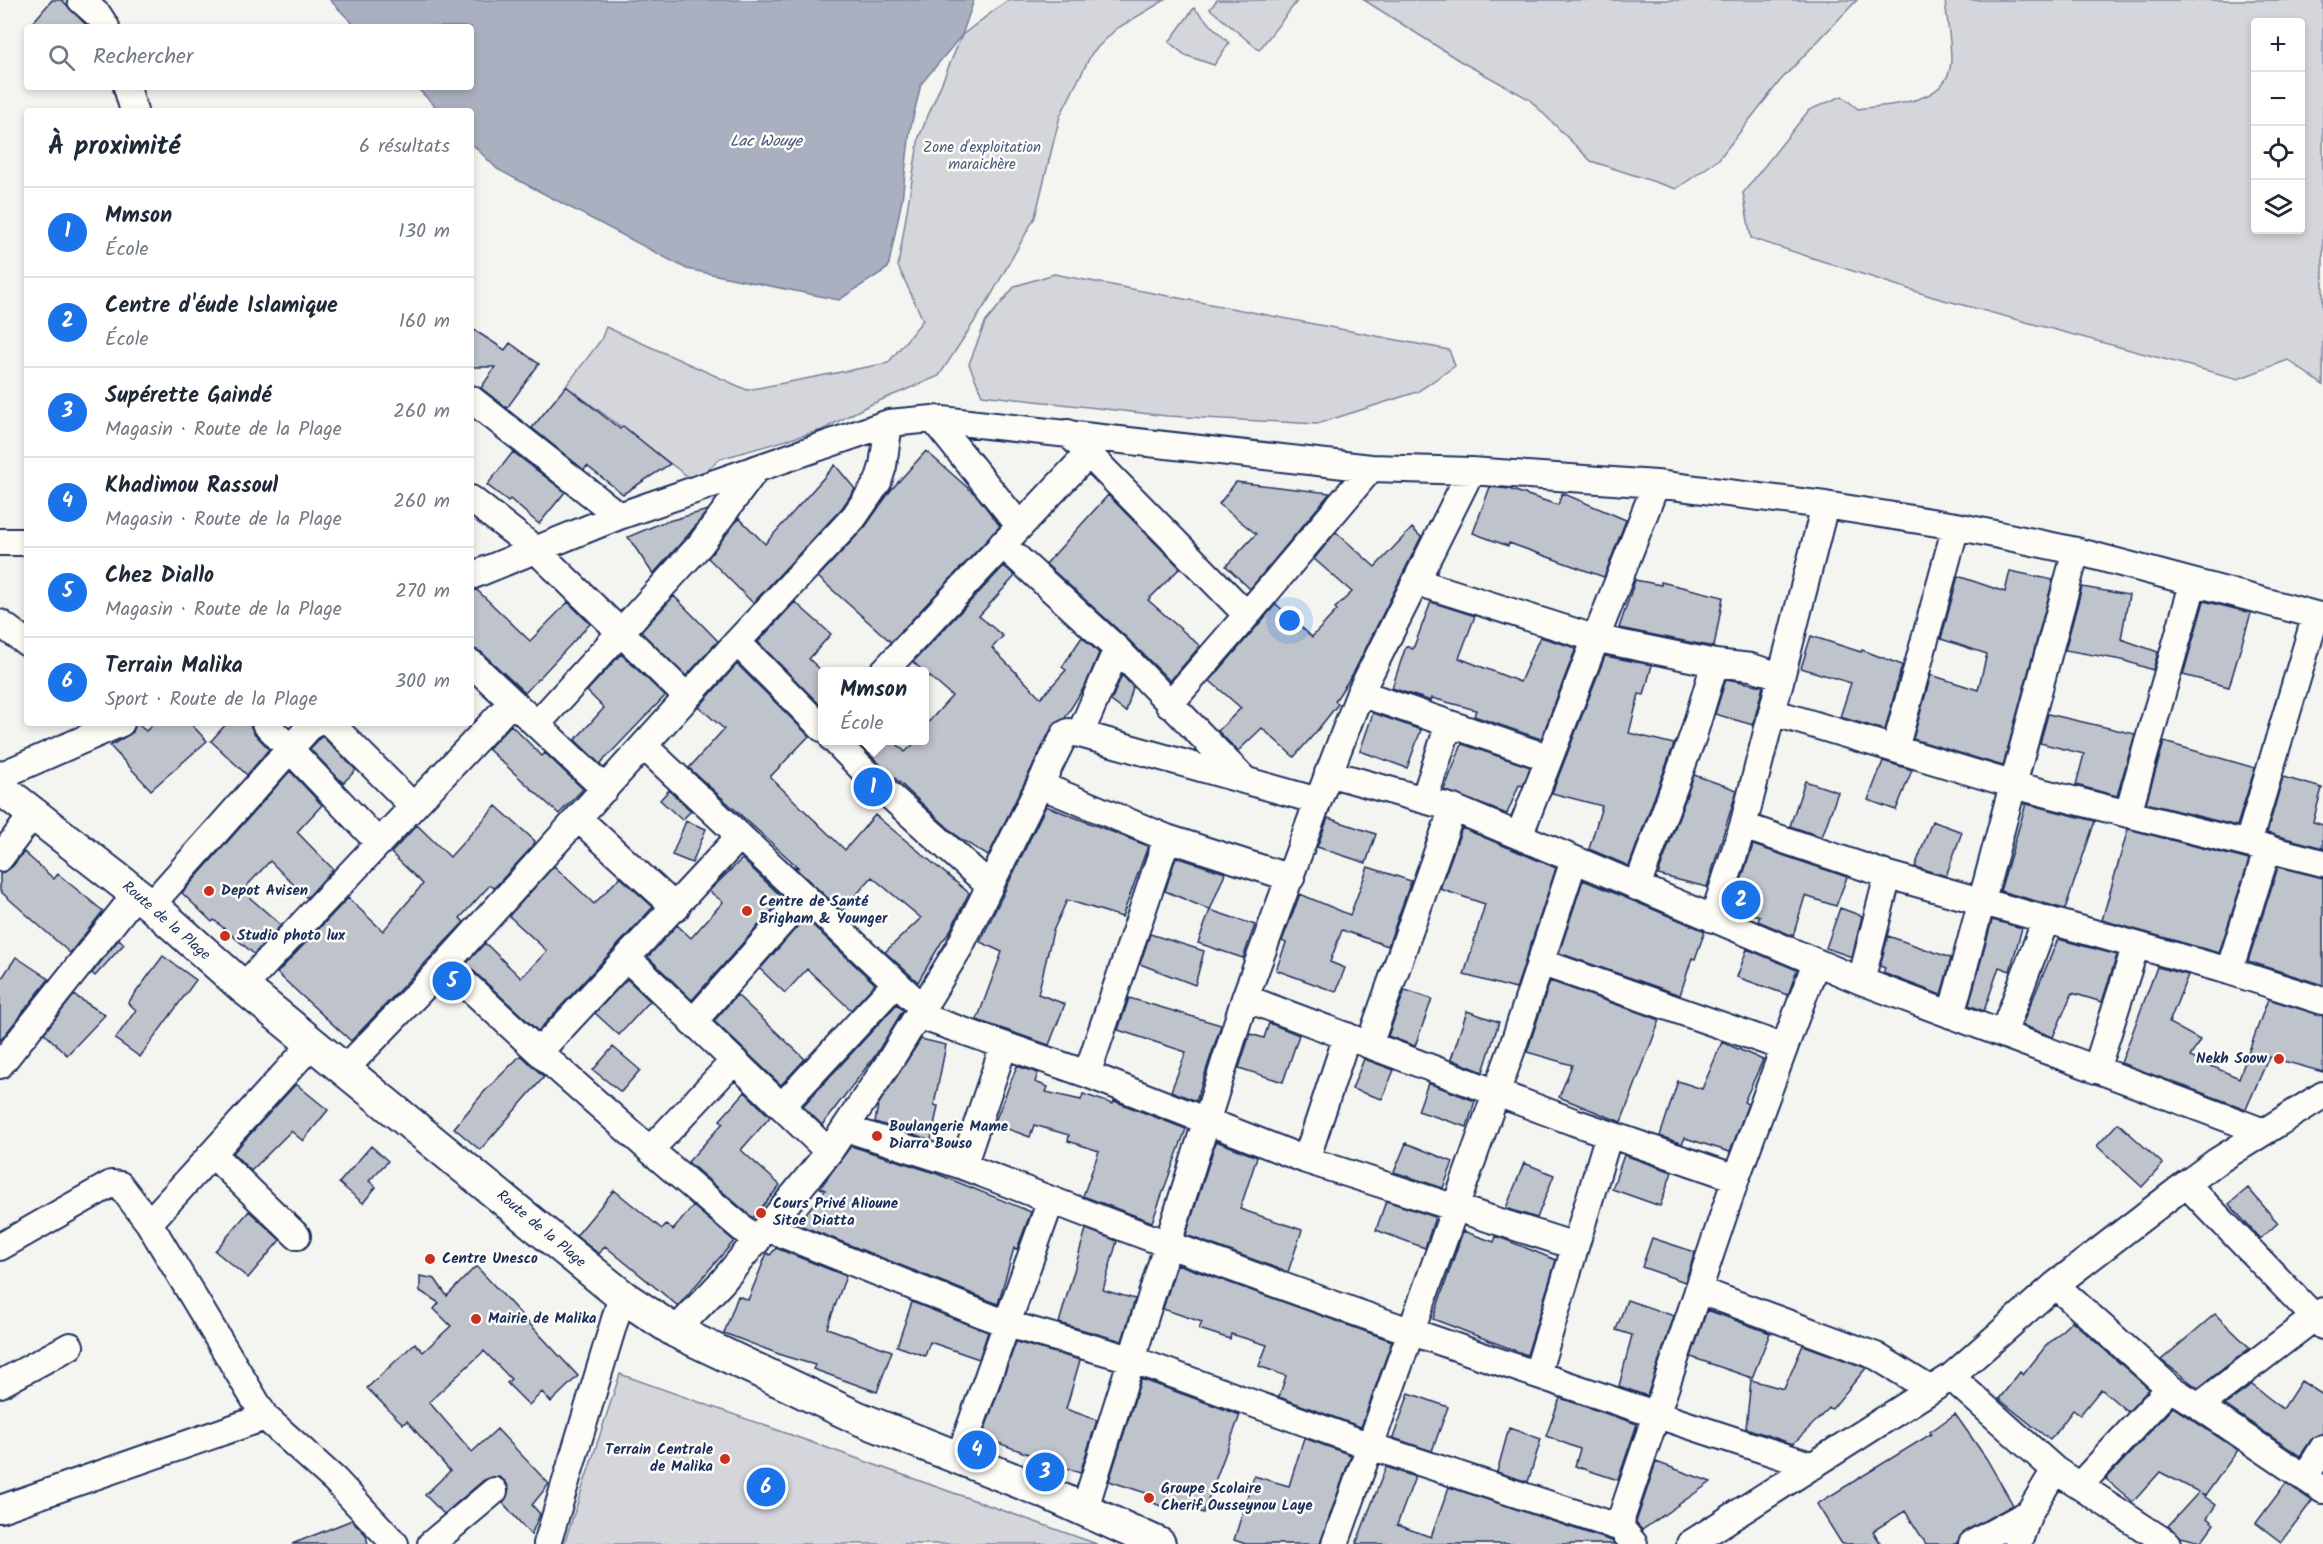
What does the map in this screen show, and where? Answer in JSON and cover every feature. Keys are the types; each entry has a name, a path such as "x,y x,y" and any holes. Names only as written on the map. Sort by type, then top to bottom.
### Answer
{"main road":[{"name":"Route de la Plage","path":"0,788 144,900 243,987 622,1296 675,1331 858,1418 1045,1492 1084,1511 1118,1536 1160,1544"}],"street":[{"path":"81,0 99,16 104,24"},
{"path":"128,90 133,108"},
{"path":"474,401 619,516"},
{"path":"933,419 1019,525"},
{"path":"474,575 619,516 889,423 933,419 1371,468 1471,471 1656,484 1825,504 1956,526 2076,551 2320,616 2258,845 2229,971"},
{"path":"344,1070 445,965 869,499 883,466 889,423"},
{"path":"1068,433 1247,615"},
{"path":"888,667 1088,454"},
{"path":"1169,705 1371,468"},
{"path":"537,724 700,545 756,469"},
{"path":"1084,1511 1245,998 1328,773 1360,693 1471,471"},
{"path":"1519,837 1656,484"},
{"path":"474,502 536,550 687,697"},
{"path":"1713,919 1743,826 1825,504"},
{"path":"1895,749 1956,526"},
{"path":"0,542 24,542"},
{"path":"1002,544 1117,649 1169,705 1245,780"},
{"path":"1951,1015 2076,551"},
{"path":"1417,582 1594,639 1751,668 1781,676"},
{"path":"2128,813 2193,584"},
{"path":"0,624 24,641"},
{"path":"737,642 818,724"},
{"path":"1080,734 1117,649"},
{"path":"1637,887 1693,736 1715,663"},
{"path":"474,666 604,789"},
{"path":"1360,693 1549,758"},
{"path":"243,987 512,702"},
{"path":"1772,712 2013,784 2323,863"},
{"path":"1424,800 1449,724"},
{"path":"0,776 114,726"},
{"path":"268,726 378,842"},
{"path":"0,1065 144,900 310,726"},
{"path":"333,726 413,806"},
{"path":"675,1331 762,1234 828,1152 922,1012 990,886 1065,734 1069,732 1080,734 1318,801"},
{"path":"838,745 876,783 990,886"},
{"path":"644,746 896,983 922,1012 1004,1045 1088,1074 1306,1160 1575,1246"},
{"path":"1328,773 1453,808 1861,981 2264,1132"},
{"path":"1040,784 1167,838 1291,878"},
{"path":"1306,1160 1453,808"},
{"path":"0,858 33,814"},
{"path":"579,819 676,908"},
{"path":"1743,826 1888,875 2229,971 2323,1001"},
{"path":"539,1052 676,908 740,836"},
{"path":"1088,1074 1167,838"},
{"path":"1335,1544 1496,1093 1574,860"},
{"path":"1861,981 1888,875"},
{"path":"692,1023 804,897"},
{"path":"2003,1035 2046,919"},
{"path":"2096,1070 2136,945"},
{"path":"628,959 828,1152"},
{"path":"1540,962 1783,1047"},
{"path":"1628,1536 1622,1516 1736,1178 1816,962"},
{"path":"445,965 650,1150 762,1234 1007,1324 1131,1359 1628,1536"},
{"path":"782,1106 896,983"},
{"path":"1245,998 1496,1093 1736,1178"},
{"path":"149,1223 312,1044"},
{"path":"963,1166 1004,1045"},
{"path":"650,1150 734,1061"},
{"path":"1690,1544 1941,1384 2055,1286 2186,1184 2323,1095"},
{"path":"845,1128 963,1166 1167,1245 1412,1331 1813,1466"},
{"path":"1537,1374 1609,1134"},
{"path":"212,1154 297,1236"},
{"path":"0,1247 111,1184 120,1185 149,1223 265,1418 319,1465 395,1544"},
{"path":"2186,1184 2320,1318 2199,1406"},
{"path":"959,1458 1051,1200"},
{"path":"2055,1286 2170,1388 2314,1483 2323,1448"},
{"path":"1698,1290 1876,1356 1941,1384 2055,1470 2168,1544"},
{"path":"547,1544 622,1296"},
{"path":"0,1383 70,1346"},
{"path":"2079,1486 2170,1388"},
{"path":"0,1509 265,1418"},
{"path":"2018,1544 2029,1513 2055,1470"},
{"path":"431,1544 494,1491"},
{"path":"1972,1544 2029,1513"}],"green space":[{"name":"Zone d'exploitation maraichère","path":"1008,0 1165,0 1116,29 1092,53 1060,116 1035,217 989,299 939,376 867,406 822,430 720,459 694,481 566,386 601,340 606,327 747,390 888,363 923,320 898,266 919,137 962,35"},
{"path":"1217,0 1298,0 1259,50 1210,9"},
{"path":"1364,0 1857,0 1780,81 1718,160 1676,189 1591,161 1529,99 1460,61"},
{"path":"1945,0 2323,0 2323,385 2288,360 2238,379 1933,297 1751,238 1743,193 1809,110 1842,96 1858,109 1902,103 1930,94 1941,86 1948,75 1951,60"},
{"path":"1194,8 1229,43 1214,65 1185,55 1169,42"},
{"path":"1054,274 1449,350 1455,366 1417,392 1317,424 1167,416 982,395 969,364 985,323 1015,286"},
{"name":"Terrain Centrale de Malika","path":"620,1374 1097,1544 564,1544"}],"water":[{"name":"Lac Wouye","path":"330,0 974,0 962,35 921,84 910,130 902,200 888,268 839,300 687,269 497,169 474,146 474,108 437,108 419,90 474,90 474,24 353,24"}],"building":[{"path":"52,0 62,0 85,24 32,24"},
{"path":"474,330 505,350 510,343 539,364 507,408 481,388 495,367 474,367"},
{"path":"566,386 620,429 623,426 670,464 623,494 587,466 584,470 532,428"},
{"path":"926,451 977,496 1000,526 891,642 818,577 865,527 891,490"},
{"path":"513,452 565,492 539,524 510,499 508,501 487,485"},
{"path":"835,465 855,489 842,508 753,603 708,558 739,518 765,544"},
{"path":"1236,482 1330,493 1250,589 1226,566 1256,534 1219,504"},
{"path":"1490,487 1509,489 1558,505 1562,493 1626,520 1604,577 1509,543 1508,546 1473,533"},
{"path":"1108,495 1180,568 1148,600 1200,646 1170,681 1046,564"},
{"path":"708,510 653,574 628,537 661,523"},
{"path":"1412,528 1421,537 1354,672 1335,701 1338,704 1294,757 1262,728 1238,751 1218,731 1241,708 1210,681 1276,604 1312,637 1337,610 1335,608 1352,592 1314,559 1336,532 1375,567"},
{"path":"1004,566 1015,576 979,616 1003,636 992,648 1041,698 1066,670 1062,667 1082,637 1099,653 1086,684 1065,718 1052,727 988,856 959,838 859,745 898,745 905,752 913,745 929,745 929,721 952,696 929,676 929,667 919,667 913,662"},
{"path":"2010,571 2053,580 2003,766 1913,739 1931,675 1978,690 1987,654 1941,639 1958,576 2005,592"},
{"path":"1635,580 1661,585 1661,582 1723,597 1714,647 1619,628"},
{"path":"2082,587 2129,595 2121,639 2158,652 2153,670 2122,660 2065,650"},
{"path":"474,590 477,590 530,641 568,602 590,624 525,693 481,652 474,649"},
{"path":"674,596 718,641 686,676 641,632"},
{"path":"2204,601 2251,613 2229,687 2183,675"},
{"path":"795,602 831,634 809,659 818,667 818,703 758,642"},
{"path":"1431,602 1475,616 1459,658 1520,682 1540,637 1576,648 1541,739 1474,716 1476,710 1432,698 1431,701 1392,688 1406,646 1413,649"},
{"path":"1811,636 1861,652 1862,650 1902,665 1885,730 1840,717 1851,683 1801,668"},
{"path":"621,654 665,696 600,764 575,740 604,708 587,691"},
{"path":"1605,656 1652,665 1644,695 1639,694 1629,733 1674,744 1629,866 1589,849 1602,806 1552,793"},
{"path":"737,664 809,736 770,777 845,850 875,815 969,893 949,933 918,982 885,952 921,918 872,877 842,911 793,866 799,868 689,768 724,729 699,707"},
{"path":"1122,675 1133,687 1126,712 1111,701"},
{"path":"1726,679 1763,686 1753,725 1715,714"},
{"path":"1373,713 1421,730 1407,768 1360,751"},
{"path":"2048,714 2135,734 2117,796 2076,785 2084,754 2040,743"},
{"path":"511,725 542,756 545,753 583,789 559,814 488,749"},
{"path":"135,726 140,726 146,731 151,726 193,726 207,741 151,790 110,746 133,732"},
{"path":"224,726 250,726 269,749 247,775 211,741"},
{"path":"322,736 356,770 343,783 310,749"},
{"path":"2164,742 2255,768 2237,826 2146,803"},
{"path":"1462,744 1530,767 1523,786 1519,785 1507,814 1444,790"},
{"path":"1883,761 1912,770 1896,810 1868,800"},
{"path":"290,771 322,805 297,832 333,869 307,898 270,861 242,891 281,925 254,954 214,920 212,922 182,893"},
{"path":"1694,775 1737,790 1707,887 1658,875"},
{"path":"2283,777 2322,788 2313,822 2323,825 2323,848 2267,833"},
{"path":"1805,781 1838,792 1822,837 1790,826"},
{"path":"669,790 691,811 682,820 660,800"},
{"path":"2026,804 2095,821 2065,909 2000,891"},
{"path":"496,806 535,841 533,846 494,888 490,885 460,918 464,922 351,1041 277,973 348,898 383,931 423,884 391,853 417,825 450,857"},
{"path":"1046,806 1148,846 1122,917 1067,900 1053,931 1038,994 1065,1004 1049,1045 977,1020 1002,952 980,942"},
{"path":"1328,818 1376,834 1366,863 1317,847"},
{"path":"686,821 706,829 692,863 672,855"},
{"path":"1932,821 1962,832 1946,876 1915,867"},
{"path":"1462,828 1556,868 1516,989 1464,975 1485,904 1440,889"},
{"path":"2128,829 2249,860 2219,953 2102,920"},
{"path":"1753,845 1847,877 1836,906 1805,896 1793,936 1758,921 1760,916 1732,908"},
{"path":"24,852 54,879 58,874 103,911 70,953 0,891 0,874 12,867"},
{"path":"1176,857 1225,873 1210,910 1165,891"},
{"path":"742,859 783,898 692,1000 648,957 677,925 691,938 723,902 709,891"},
{"path":"554,866 594,904 620,877 653,907 538,1031 466,964 485,943 521,978 547,951 509,916"},
{"path":"1368,867 1411,881 1388,946 1342,930 1330,962 1345,968 1336,992 1276,970 1286,943 1282,941 1300,894 1350,915"},
{"path":"2278,867 2323,878 2323,985 2248,961"},
{"path":"1583,880 1705,931 1695,959 1692,958 1680,995 1559,953"},
{"path":"1840,908 1862,916 1852,957 1826,948"},
{"path":"1210,910 1255,925 1243,958 1198,943"},
{"path":"805,918 875,984 851,1010 807,969 785,993 760,969"},
{"path":"1992,920 2022,928 2010,971 1999,967 1984,1011 1969,1005"},
{"path":"1150,934 1204,951 1195,985 1140,964"},
{"path":"1888,936 1951,958 1941,995 1883,973 1885,968 1880,966"},
{"path":"119,939 124,944 95,976 92,973"},
{"path":"2058,939 2117,955 2102,1002 2072,993 2053,1037 2022,1025"},
{"path":"1747,949 1797,970 1788,995 1737,977"},
{"path":"163,956 196,980 140,1057 115,1039 136,1010 128,1003"},
{"path":"16,957 49,979 0,1041 0,981"},
{"path":"2157,967 2188,975 2169,1023 2200,1040 2190,1057 2239,1078 2268,999 2323,1016 2323,1072 2269,1057 2246,1109 2121,1063"},
{"path":"627,979 650,1001 619,1035 595,1013"},
{"path":"1550,981 1660,1020 1621,1122 1559,1097 1572,1065 1527,1052"},
{"path":"1405,990 1432,999 1415,1046 1388,1036"},
{"path":"74,995 105,1015 67,1055 44,1033"},
{"path":"737,995 805,1059 781,1085 714,1021"},
{"path":"1129,998 1221,1025 1196,1101 1171,1091 1186,1052 1118,1030"},
{"path":"897,1004 903,1010 875,1056 822,1125 803,1106"},
{"path":"1467,1011 1499,1022 1483,1072 1451,1059"},
{"path":"1269,1023 1299,1035 1283,1082 1239,1068 1250,1034 1264,1038"},
{"path":"921,1039 946,1045 934,1105 938,1106 931,1140 875,1122 878,1105"},
{"path":"1722,1042 1763,1060 1744,1102 1748,1104 1730,1152 1685,1138 1682,1144 1660,1136 1678,1081 1702,1089"},
{"path":"613,1047 640,1070 621,1092 593,1070"},
{"path":"521,1055 544,1077 480,1150 454,1128 484,1092"},
{"path":"1364,1059 1394,1070 1382,1099 1352,1089"},
{"path":"1017,1066 1038,1073 1035,1082 1048,1087 1046,1092 1081,1100 1083,1094 1113,1104 1114,1101 1186,1129 1152,1222 1083,1196 1099,1151 1068,1141 1069,1135 1034,1125 1030,1137 994,1124"},
{"path":"1428,1083 1475,1101 1467,1127 1418,1111"},
{"path":"296,1084 328,1110 303,1141 291,1131 251,1171 233,1153"},
{"path":"745,1092 770,1117 741,1150 780,1185 753,1218 688,1162 723,1123 720,1120"},
{"path":"2118,1123 2163,1164 2142,1187 2097,1146"},
{"path":"1216,1141 1257,1157 1240,1209 1302,1230 1288,1272 1186,1235"},
{"path":"1406,1143 1453,1162 1443,1188 1394,1172"},
{"path":"371,1146 388,1161 369,1181 376,1187 363,1203 339,1183"},
{"path":"851,1146 935,1173 1031,1212 1017,1249 1014,1248 998,1304 797,1224 825,1190 820,1188"},
{"path":"1624,1155 1672,1172 1660,1206 1612,1189"},
{"path":"1524,1163 1554,1175 1537,1218 1506,1208"},
{"path":"2248,1188 2278,1223 2260,1239 2229,1204"},
{"path":"614,1190 662,1229 666,1224 673,1230 693,1206 734,1241 678,1306 605,1246 599,1254 576,1236"},
{"path":"1386,1201 1435,1217 1425,1248 1376,1230"},
{"path":"249,1211 280,1240 248,1278 215,1251"},
{"path":"1086,1229 1117,1241 1103,1290 1135,1299 1122,1341 1059,1323"},
{"path":"1463,1231 1494,1242 1496,1236 1556,1260 1527,1355 1433,1319"},
{"path":"1652,1238 1695,1252 1685,1282 1642,1267"},
{"path":"776,1248 846,1276 827,1328 892,1351 877,1392 813,1369 815,1365 724,1333 738,1296 748,1300 767,1253 770,1255"},
{"path":"1177,1264 1392,1341 1361,1427 1279,1397 1286,1376 1259,1366 1267,1345 1231,1334 1230,1339 1199,1329 1202,1322 1163,1309"},
{"path":"476,1266 578,1376 551,1402 542,1392 529,1405 507,1383 511,1379 484,1351 429,1402 472,1452 497,1429 549,1484 532,1505 540,1514 531,1535 503,1503 509,1489 506,1482 499,1477 484,1480 444,1514 425,1495 450,1471 407,1421 403,1424 367,1388 415,1343 423,1352 451,1326 434,1309 439,1303 420,1291 420,1276 435,1279 447,1296"},
{"path":"1627,1300 1674,1316 1647,1396 1619,1386 1632,1335 1616,1330"},
{"path":"912,1302 988,1332 979,1359 930,1342 925,1356 897,1346"},
{"path":"1707,1310 1770,1333 1752,1378 1691,1357"},
{"path":"2215,1314 2250,1348 2198,1388 2161,1360"},
{"path":"2072,1321 2149,1389 2128,1412 2101,1389 2080,1415 2073,1410 2050,1440 1999,1399 2020,1372 2023,1375 2045,1347"},
{"path":"1016,1342 1080,1360 1066,1409 1097,1420 1080,1473 982,1437"},
{"path":"1803,1345 1866,1368 1832,1409 1829,1408 1793,1444 1746,1428 1751,1380 1784,1389"},
{"path":"1141,1379 1240,1415 1203,1513 1166,1498 1163,1507 1144,1499 1146,1493 1109,1481"},
{"path":"2301,1381 2323,1395 2323,1433 2311,1440 2300,1456 2225,1405 2252,1385 2283,1409"},
{"path":"1409,1393 1448,1407 1432,1451 1393,1438"},
{"path":"1560,1398 1637,1424 1618,1480 1575,1466 1580,1449 1546,1436"},
{"path":"2173,1407 2238,1450 2205,1496 2201,1494 2216,1505 2207,1518 2214,1524 2201,1542 2181,1537 2168,1526 2199,1492 2160,1472 2133,1502 2106,1479"},
{"path":"1955,1414 1986,1458 2013,1505 1965,1531 1956,1544 1926,1544 1905,1511 1873,1531 1881,1544 1842,1544 1817,1504 1931,1434 1930,1432"},
{"path":"1509,1428 1541,1439 1528,1482 1497,1472"},
{"path":"1304,1438 1351,1455 1320,1544 1246,1544 1234,1540 1254,1476 1289,1486"},
{"path":"1656,1462 1711,1482 1642,1530 1636,1523"},
{"path":"1386,1467 1415,1477 1397,1525 1431,1537 1449,1487 1612,1541 1615,1544 1356,1544"},
{"path":"2286,1483 2312,1501 2281,1542 2256,1523"},
{"path":"352,1520 366,1535 368,1544 292,1544"}],"place":[{"name":"Mmson","path":"873,787"},
{"name":"Depot Avisen","path":"209,891"},
{"name":"Centre d'éude Islamique","path":"1741,900"},
{"name":"Centre de Santé Brigham & Younger","path":"747,911"},
{"name":"Studio photo lux","path":"225,936"},
{"name":"Chez Diallo","path":"452,981"},
{"name":"Nekh Soow","path":"2279,1059"},
{"name":"Boulangerie Mame Diarra Bouso","path":"877,1136"},
{"name":"Cours Privé Alioune Sitoe Diatta","path":"761,1213"},
{"name":"Centre Unesco","path":"430,1259"},
{"name":"Mairie de Malika","path":"476,1319"},
{"name":"Khadimou Rassoul","path":"977,1450"},
{"name":"Terrain Centrale de Malika","path":"725,1459"},
{"name":"Supérette Gaindé","path":"1045,1472"},
{"name":"Terrain Malika","path":"766,1487"},
{"name":"Groupe Scolaire Cherif Ousseynou Laye","path":"1149,1498"}]}
